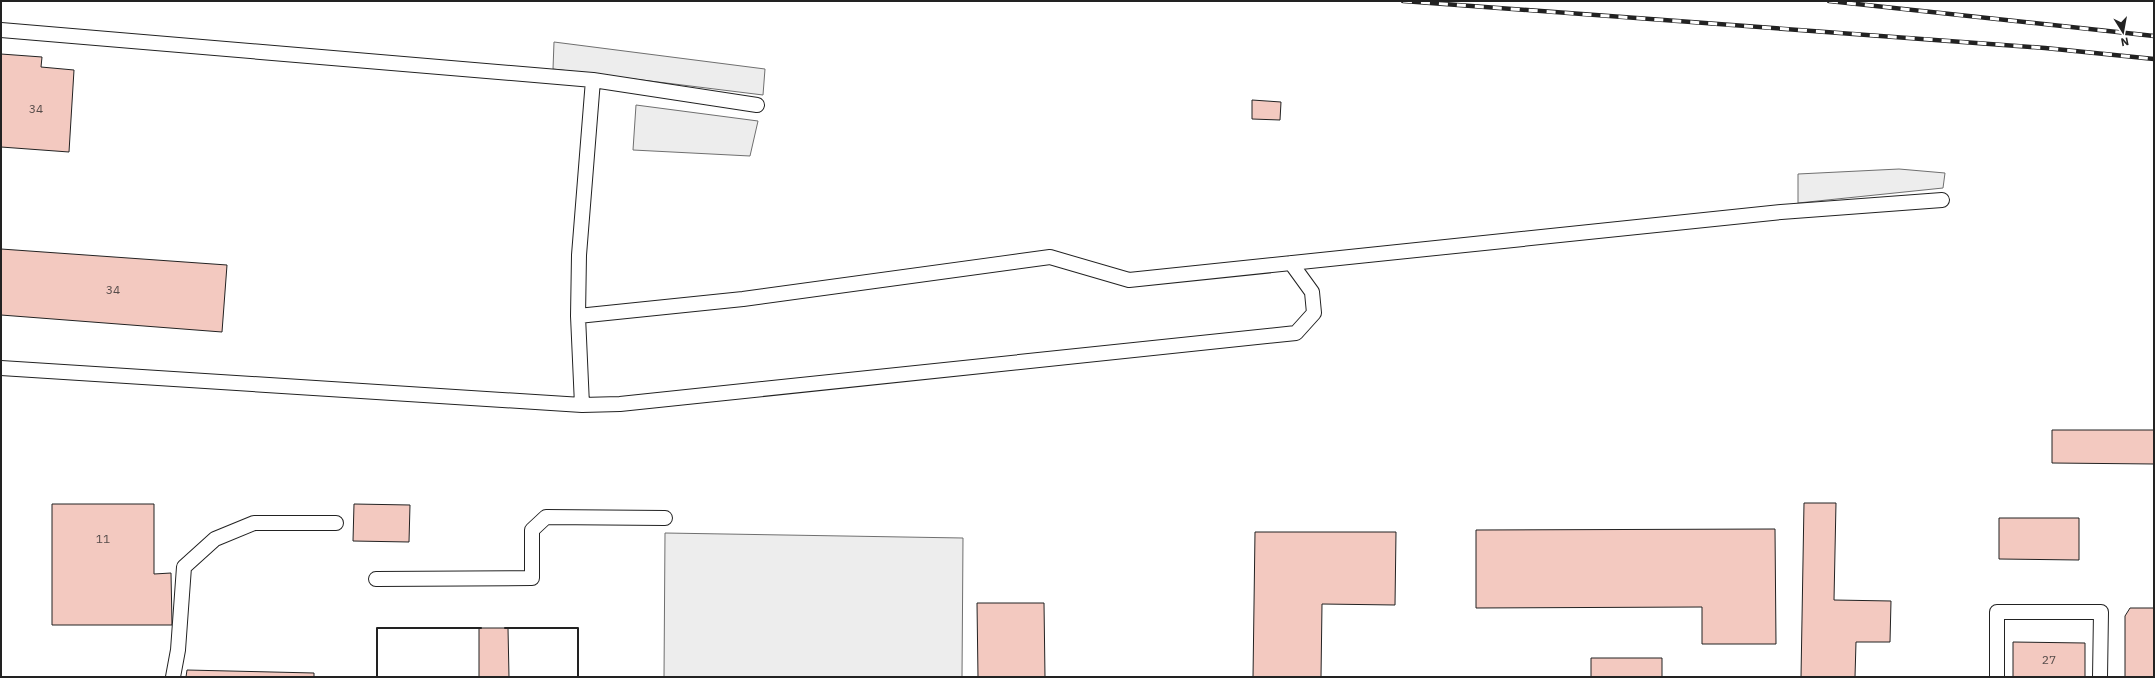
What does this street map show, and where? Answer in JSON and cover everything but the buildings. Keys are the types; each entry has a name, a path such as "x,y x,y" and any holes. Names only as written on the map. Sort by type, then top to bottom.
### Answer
{"lane":[{"path":"1,30 593,80 757,105"},
{"path":"582,405 578,316 579,255 593,80"},
{"path":"578,316 743,299 1050,257 1129,280 1781,212 1942,200"},
{"path":"1,368 582,405 620,404 1296,333 1314,313 1314,308 1312,292 1291,263"},
{"path":"376,579 532,578 532,530 546,517 665,518"},
{"path":"173,677 178,650 184,567 215,539 254,523 336,523"},
{"path":"1997,677 1997,612 2101,612 2100,677"}],"shaded area":[{"path":"554,42 765,69 763,95 553,69"},
{"path":"636,105 758,121 750,156 633,150"},
{"path":"1899,169 1945,173 1943,188 1798,203 1798,174"},
{"path":"665,533 963,538 962,677 664,677"}],"railway":[{"path":"1403,1 2045,48 2154,59"},
{"path":"1829,1 2154,36"}],"wall":[{"path":"377,677 377,628 481,628"},
{"path":"505,628 578,628 578,677"}]}
